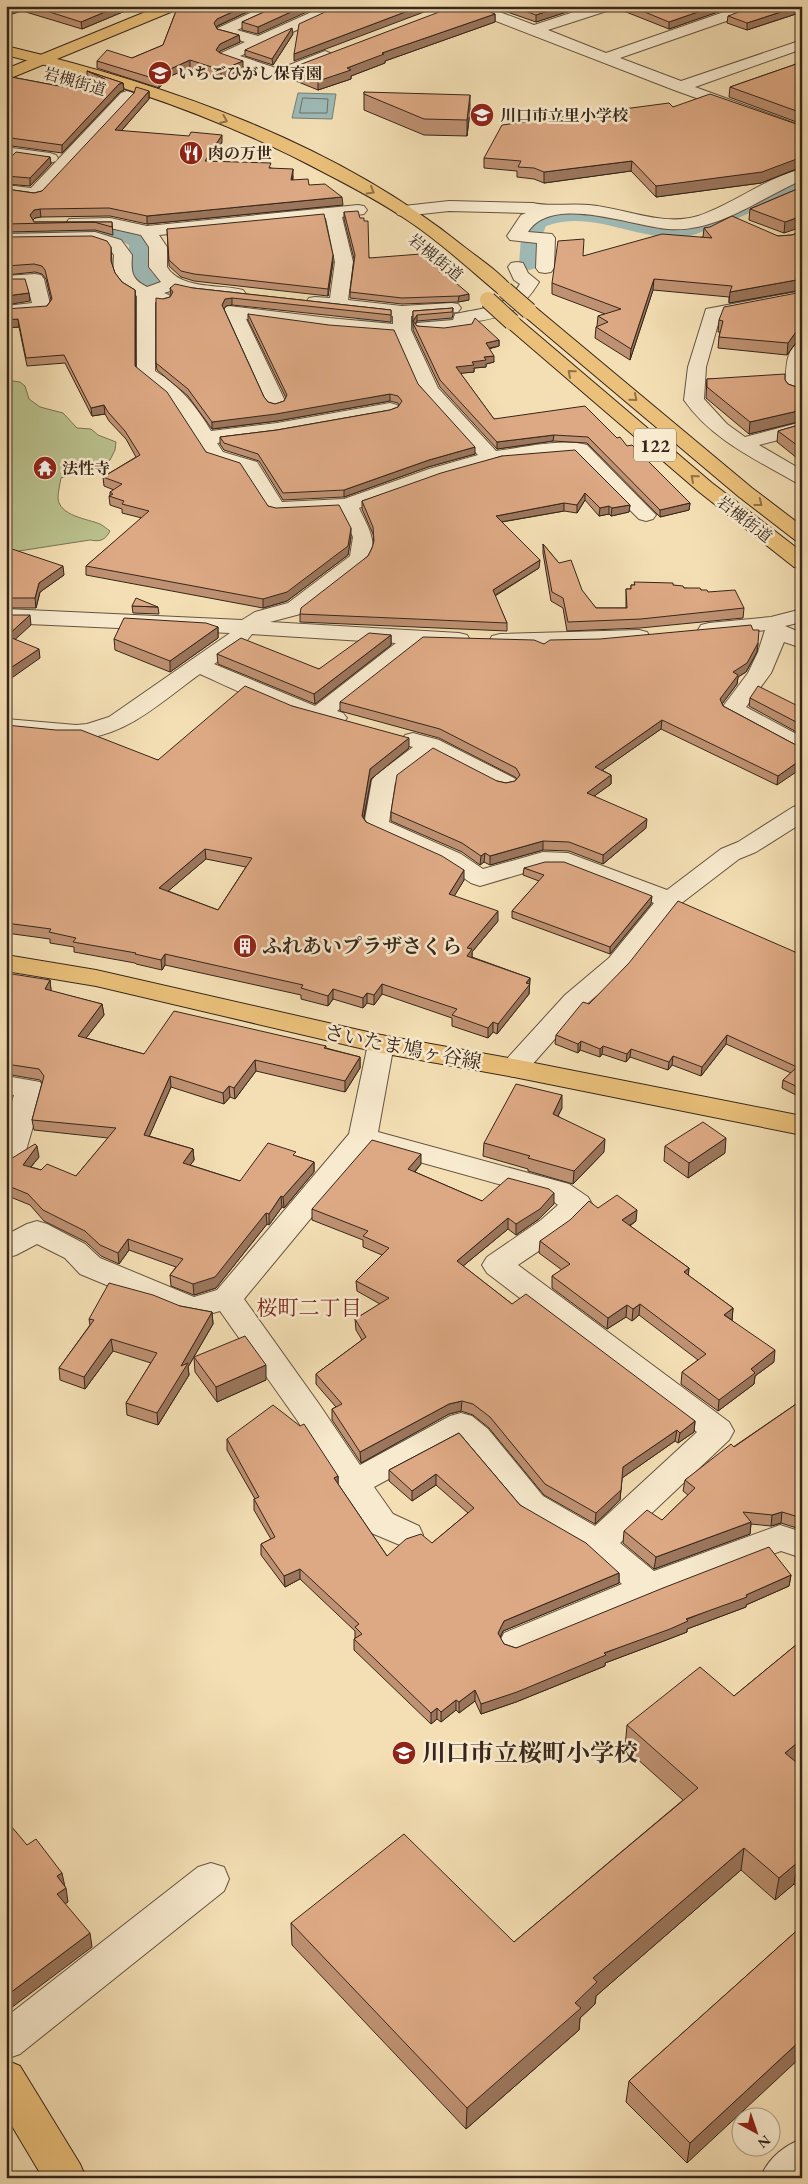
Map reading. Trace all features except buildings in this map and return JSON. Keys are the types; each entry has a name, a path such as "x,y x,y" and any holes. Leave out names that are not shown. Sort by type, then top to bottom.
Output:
{"main road":[{"path":"6,75 173,6"},
{"name":"岩槻街道","path":"6,50 46,60 168,98 273,140 322,164 394,219"},
{"name":"岩槻街道","path":"6,62 26,66 155,105 259,148 313,174 394,219 458,250 745,492 802,536"},
{"name":"岩槻街道","path":"481,294 704,487 802,562"},
{"name":"さいたま鳩ヶ谷線","path":"6,963 96,978 381,1044 514,1068 802,1126"},
{"path":"6,2079 66,2178"}],"street":[{"path":"258,42 223,31 277,6"},
{"path":"338,6 226,56 279,74 341,50"},
{"path":"470,6 680,87 802,131"},
{"path":"534,30 608,6"},
{"path":"605,58 756,6"},
{"path":"680,87 802,44"},
{"path":"778,52 802,61"},
{"path":"6,190 35,194 127,96"},
{"path":"6,159 12,153 67,160"},
{"path":"544,268 524,220 540,212 585,209 666,224 684,224 700,221 802,174"},
{"path":"6,240 95,237 114,244 123,255 122,273 130,284 146,294 185,304 329,324 402,323 464,325 461,318 503,310 514,304 523,295 530,282 520,276 519,267 532,237 554,224 564,221 584,222 648,234 673,236 704,233 739,223 802,191"},
{"path":"394,219 449,206 533,208 540,212"},
{"path":"41,224 110,223 147,231 358,210"},
{"path":"333,213 344,262 338,304"},
{"path":"715,214 739,223"},
{"path":"147,231 158,245 158,267 164,276 174,283 194,288 252,295"},
{"path":"6,281 35,279 42,308 6,311"},
{"path":"146,294 174,283"},
{"path":"146,294 146,373 167,386 191,414 215,456 250,466 276,509 347,505 436,473 491,458 542,451 580,450 646,514"},
{"path":"802,296 712,313 697,367 694,400 720,428 742,444 802,478"},
{"path":"300,300 338,304 402,323 452,308"},
{"path":"233,312 276,403"},
{"path":"402,323 429,390 491,458"},
{"path":"802,348 798,353 794,390 802,394"},
{"path":"206,438 278,429 390,409"},
{"path":"742,444 802,428"},
{"path":"6,726 76,732 89,731 117,722 199,666 237,638 246,627 263,617 296,608 360,558 363,537 347,505"},
{"path":"686,633 774,627 802,615"},
{"path":"6,616 246,627 416,638 526,641 659,635"},
{"path":"774,627 802,641"},
{"path":"774,627 772,649 748,694 732,709 802,746"},
{"path":"319,714 416,638"},
{"path":"199,666 301,709 356,724"},
{"path":"394,735 431,745 506,783"},
{"path":"431,745 384,780 376,825 452,859 480,878 543,859 568,860 670,900"},
{"path":"514,1068 574,1001 618,964 670,900 730,854 747,847 802,812"},
{"path":"6,1248 37,1231 75,1251 90,1266 192,1308 227,1298 363,1136 381,1044"},
{"path":"6,1085 30,1088 11,1154"},
{"path":"363,1136 559,1190 578,1204 551,1227 497,1265 718,1431 598,1543"},
{"path":"227,1298 308,1412 381,1523 407,1535"},
{"path":"355,1482 461,1425 477,1438 532,1505 598,1543 649,1587"},
{"path":"516,1642 649,1587 780,1538 802,1545"},
{"path":"6,2041 211,1878"},
{"path":"780,2178 802,2158"}],"green space":[{"name":"法性寺","path":"6,380 20,382 25,386 29,399 40,407 63,413 77,428 91,429 98,435 116,442 115,450 110,460 61,478 58,493 63,509 75,516 100,524 110,531 104,538 97,541 90,540 6,553"}],"water":[{"path":"298,93 336,94 332,119 292,118"}],"waterway":[{"path":"529,264 531,238 538,222 552,217 583,214 653,229 685,231 714,221 802,182"},
{"path":"6,232 76,228 113,232 128,236 139,243 139,264 144,277 165,288 196,296"},
{"path":"367,319 453,320"}],"place":[{"name":"いちごひがし保育園","path":"160,73"},
{"name":"川口市立里小学校","path":"482,115"},
{"name":"肉の万世","path":"191,153"},
{"name":"法性寺","path":"45,468"},
{"name":"ふれあいプラザさくら","path":"245,946"},
{"name":"川口市立桜町小学校","path":"404,1753"}],"district":[{"name":"桜町二丁目","path":"309,1308"}]}
